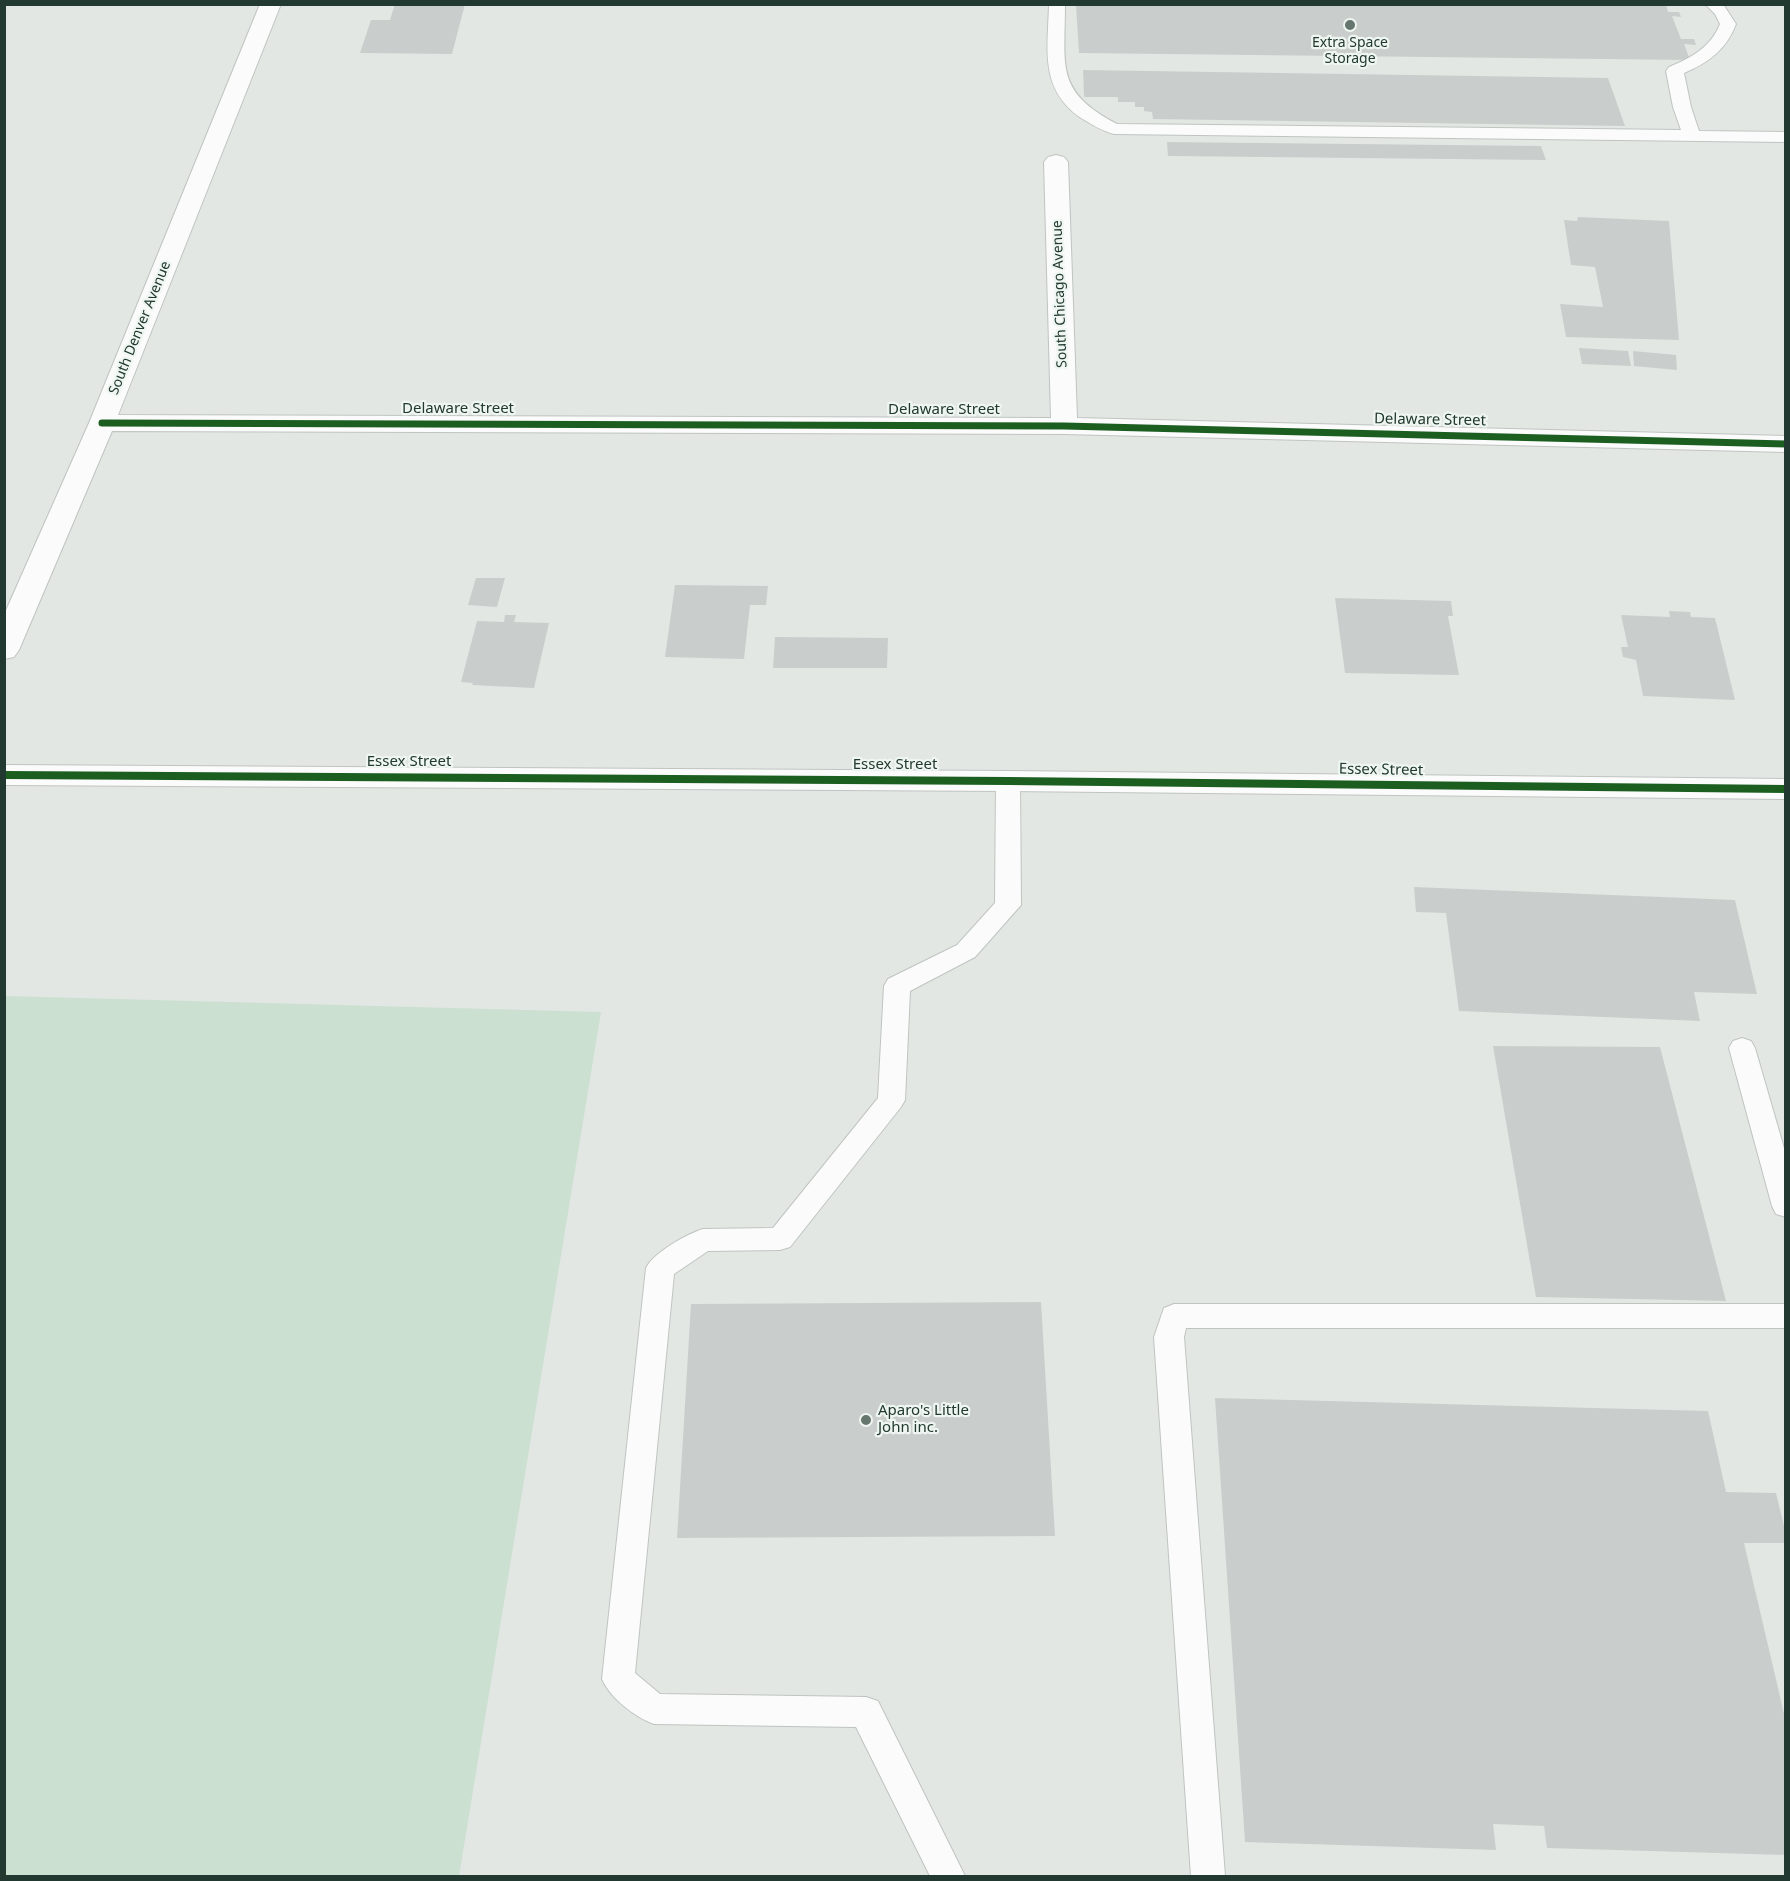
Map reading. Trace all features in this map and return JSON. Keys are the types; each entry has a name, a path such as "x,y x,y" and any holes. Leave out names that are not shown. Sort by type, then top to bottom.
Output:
{"street":[{"name":"South Denver Avenue","path":"4,650 102,423 271,4"},
{"name":"South Chicago Avenue","path":"1056,162 1064,426"},
{"name":"Delaware Street","path":"102,423 1064,426 1785,444"},
{"name":"Essex Street","path":"4,775 1008,780 1785,789"}],"lane":[{"path":"1057,4 1058,80 1072,103 1114,129 1785,137"},
{"path":"1692,136 1682,107 1675,71 1694,63 1725,37 1728,24 1722,12 1713,4"},
{"path":"948,1876 866,1712 654,1709 618,1679 660,1268 703,1240 780,1239 891,1100 897,986 966,951 1008,905 1008,780"},
{"path":"1742,1048 1785,1206"},
{"path":"1208,1876 1169,1337 1174,1316 1785,1316"}],"green space":[{"path":"5,996 601,1012 459,1876 5,1876"}],"building":[{"path":"395,4 465,4 452,54 360,53 371,20 390,20"},
{"path":"1076,5 1666,5 1668,12 1679,12 1681,17 1672,16 1681,39 1694,39 1696,45 1684,44 1690,60 1079,53"},
{"path":"1083,70 1608,78 1625,126 1153,119 1152,112 1144,111 1144,107 1135,107 1135,102 1118,102 1118,97 1084,97"},
{"path":"1167,142 1541,146 1546,160 1168,156"},
{"path":"1578,217 1669,221 1679,340 1566,337 1560,304 1603,307 1595,267 1571,265 1564,220 1577,221"},
{"path":"1579,348 1628,351 1631,366 1582,364"},
{"path":"1633,351 1676,355 1677,370 1634,366"},
{"path":"476,578 505,578 497,607 468,605"},
{"path":"675,585 768,586 766,605 750,605 744,659 665,657"},
{"path":"1335,598 1451,601 1453,616 1448,616 1459,675 1345,673"},
{"path":"1669,611 1690,612 1691,617 1715,618 1735,700 1643,696 1636,660 1623,657 1621,647 1628,647 1621,615 1670,617"},
{"path":"505,615 516,615 514,622 549,623 534,688 472,685 473,683 461,682 477,621 504,622"},
{"path":"775,637 888,638 887,668 773,668"},
{"path":"1414,887 1735,900 1757,994 1694,992 1700,1021 1459,1011 1446,913 1416,912"},
{"path":"1493,1046 1660,1047 1726,1301 1536,1297"},
{"name":"Aparo's Little John inc.","path":"1041,1302 1055,1536 677,1538 691,1304"},
{"path":"1215,1398 1708,1411 1726,1492 1776,1493 1786,1534 1786,1543 1744,1543 1786,1722 1786,1855 1547,1848 1544,1826 1493,1824 1496,1850 1245,1842"}],"cycle path":[{"path":"102,423 1064,426 1786,444"},
{"path":"4,775 1008,781 1786,789"}],"place":[{"name":"Extra Space Storage","path":"1350,25"},
{"name":"Aparo's Little John inc.","path":"866,1420"}]}
